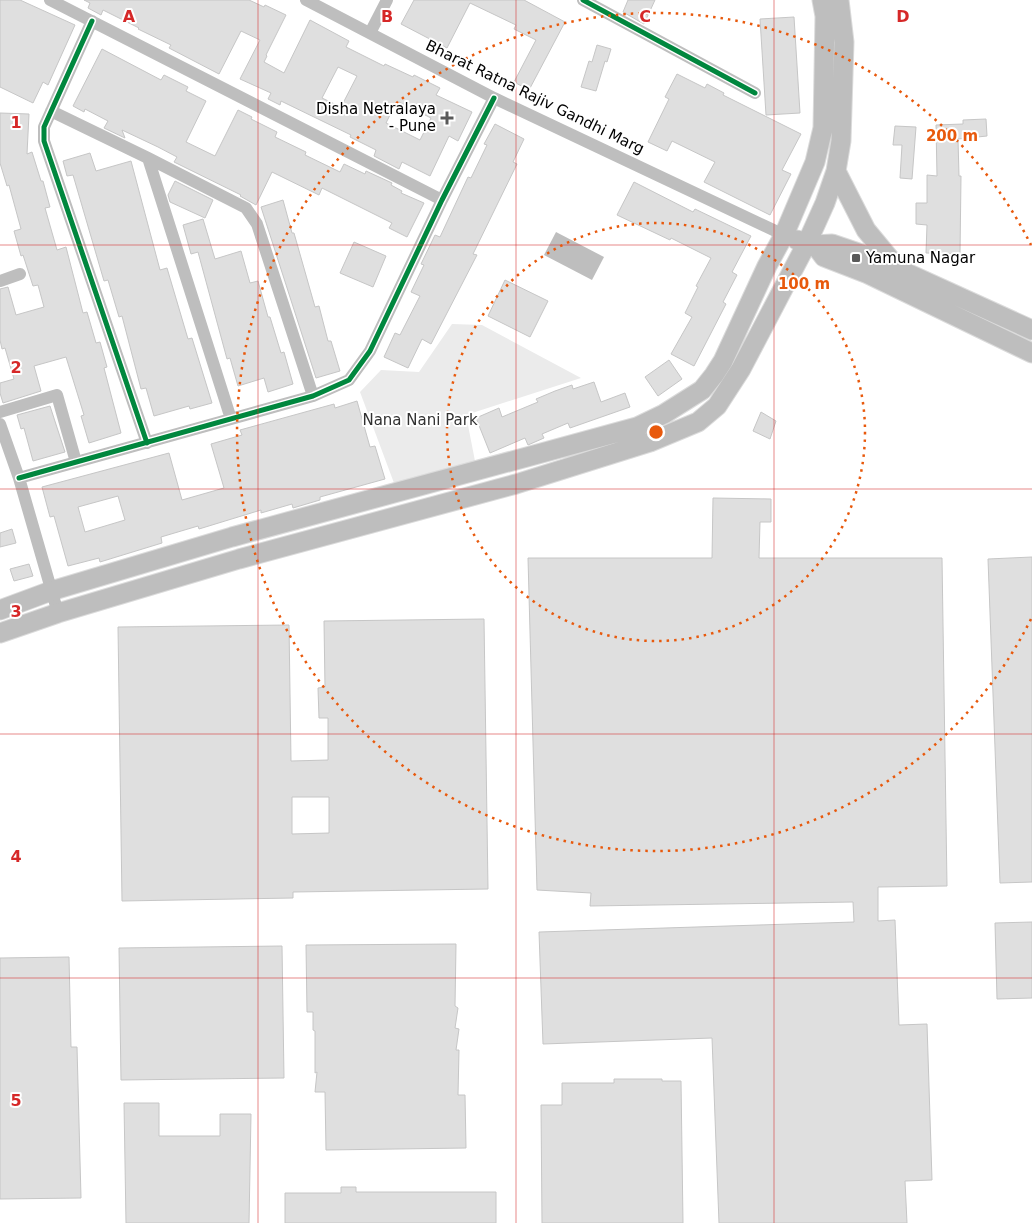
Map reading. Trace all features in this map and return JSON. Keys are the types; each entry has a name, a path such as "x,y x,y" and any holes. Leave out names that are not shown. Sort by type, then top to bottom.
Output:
{"main road":[{"path":"0,610 51,591 232,537 637,427 664,414 702,390 723,361 767,266 784,236 815,162 823,128 825,16 822,0"},
{"path":"0,633 58,613 238,559 516,484 650,442 698,422 716,406 741,369 811,244 836,172 841,141 844,42 840,0"},
{"path":"836,172 866,230 897,268"},
{"path":"784,236 811,244 832,244 897,268 1032,330"},
{"path":"811,244 824,257 868,274 1032,353"}],"street":[{"path":"50,0 442,200"},
{"name":"Bharat Ratna Rajiv Gandhi Marg","path":"306,0 494,98 784,236"},
{"path":"370,33 388,0"},
{"path":"583,0 602,4 755,93"},
{"path":"92,22 44,127 44,141 147,443"},
{"path":"19,478 313,396 349,380 361,366 370,351 442,200 494,98"},
{"path":"51,111 246,208 257,224 313,396"},
{"path":"148,158 231,419"},
{"path":"0,281 20,274"},
{"path":"0,412 57,394 76,462"},
{"path":"0,424 19,478 58,613"}],"green space":[{"name":"Nana Nani Park","path":"452,324 482,325 581,378 466,415 475,461 394,483 360,392 381,370 419,372"}],"shaded area":[{"path":"556,232 604,257 592,280 544,255"}],"building":[{"path":"0,0 20,0 75,25 48,85 43,82 33,103 0,87"},
{"path":"84,0 249,0 286,15 264,62 284,73 310,20 349,41 346,47 384,66 385,64 413,77 414,75 440,88 436,95 472,112 458,141 449,136 430,176 402,162 399,169 374,156 376,150 350,137 351,135 281,101 280,105 268,99 271,93 240,79 260,40 241,31 219,74 169,48 171,45 139,28 103,10 101,15 88,8 90,3","holes":["338,67 357,76 341,107 322,98","397,101 431,118 420,140 386,123"]},
{"path":"414,0 524,0 565,22 529,90 514,82 536,40 514,29 516,25 470,3 447,48 401,24"},
{"path":"628,0 655,0 644,24 623,12"},
{"path":"794,17 800,113 766,115 760,19"},
{"path":"597,45 611,49 607,62 605,61 596,91 581,87 589,61 592,62"},
{"path":"102,49 161,80 164,75 188,87 186,91 206,101 186,142 215,156 238,110 277,132 275,137 306,152 305,155 340,172 344,164 365,174 366,171 392,183 391,185 402,191 401,193 424,203 407,237 389,228 392,223 322,188 319,195 272,172 256,205 241,195 174,162 177,157 158,147 122,130 125,138 104,128 108,121 85,109 84,112 73,106"},
{"path":"677,74 705,88 707,84 724,93 723,95 801,134 782,170 791,174 770,215 704,182 715,162 672,141 667,151 648,142 669,99 665,97"},
{"path":"0,113 29,114 27,154 32,152 41,181 43,181 50,207 45,208 57,250 66,247 83,313 87,312 96,343 100,342 107,367 104,368 121,433 89,443 81,416 84,415 66,357 34,366 41,391 3,403 0,383 14,379 5,348 2,349 0,340 0,289 8,287 16,315 44,307 38,285 33,286 23,255 21,256 14,231 21,229 9,185 7,186 0,163"},
{"path":"986,119 987,136 958,139 959,176 961,176 960,254 926,253 927,225 916,224 916,203 927,203 927,175 937,176 936,125 963,124 963,120"},
{"path":"495,124 524,139 513,162 517,164 473,254 477,255 431,344 422,339 408,368 384,357 395,333 400,335 420,296 411,292 424,265 421,264 435,235 440,237 468,177 471,178 487,145 484,144"},
{"path":"895,126 916,127 912,179 900,178 902,145 893,145"},
{"path":"90,153 96,171 131,161 160,270 167,268 188,339 192,338 212,403 190,409 189,406 154,416 146,388 141,389 122,316 119,317 108,280 104,281 73,175 67,176 63,161"},
{"path":"175,181 213,200 205,218 170,202 168,195"},
{"path":"634,182 693,212 695,209 751,236 732,272 737,275 723,302 726,304 694,366 671,354 692,317 685,313 698,287 696,286 711,258 671,238 670,240 617,215"},
{"path":"283,200 315,307 319,306 328,341 331,341 340,371 316,378 261,207"},
{"path":"203,219 215,259 241,251 250,283 258,281 268,317 270,317 281,353 284,352 293,384 268,392 264,378 238,386 230,358 227,359 198,252 191,254 183,225"},
{"path":"354,242 386,256 373,287 340,273"},
{"path":"505,280 548,301 530,337 488,316"},
{"path":"669,360 682,379 658,396 645,377"},
{"path":"594,382 601,402 625,393 630,407 570,428 568,423 542,434 544,438 528,445 525,438 490,453 476,418 499,408 502,417 538,402 536,399 555,391 572,385 573,389"},
{"path":"357,401 370,447 375,446 385,479 320,497 320,500 293,508 292,504 261,513 261,510 199,529 198,526 161,537 162,543 100,562 99,558 68,566 54,516 50,517 42,487 169,453 182,500 224,488 211,444 242,435 240,430 334,404 335,408","holes":["118,496 125,520 85,532 78,507"]},
{"path":"50,406 65,452 33,461 24,428 21,429 17,415"},
{"path":"761,412 776,421 770,439 753,431"},
{"path":"713,498 771,499 771,522 760,522 759,558 942,558 947,886 878,887 878,921 895,920 899,1025 927,1024 932,1180 905,1181 907,1223 719,1223 712,1038 543,1044 539,932 854,922 853,902 590,906 591,893 537,890 528,558 712,558"},
{"path":"12,529 16,543 0,547 0,533"},
{"path":"1032,557 1032,882 1000,883 988,559"},
{"path":"29,564 33,576 14,581 10,569"},
{"path":"484,619 488,889 293,892 293,898 122,901 118,627 289,625 291,761 328,760 328,718 319,718 318,688 325,687 324,621","holes":["292,797 329,797 329,833 292,834"]},
{"path":"1032,922 1032,998 997,999 995,923"},
{"path":"456,944 455,1006 458,1008 455,1028 459,1029 456,1050 459,1050 458,1095 465,1095 466,1148 326,1150 325,1092 315,1092 317,1072 315,1073 315,1031 313,1030 313,1012 307,1012 306,945"},
{"path":"282,946 284,1078 121,1080 119,948"},
{"path":"69,957 71,1047 77,1047 81,1198 0,1199 0,958"},
{"path":"614,1079 681,1081 683,1223 542,1223 541,1105 562,1105 562,1083 614,1083"},
{"path":"124,1103 159,1103 159,1136 220,1136 220,1114 251,1114 249,1223 126,1223"},
{"path":"341,1187 356,1187 356,1192 496,1192 496,1223 285,1223 285,1193 341,1193"}],"cycle path":[{"path":"583,0 755,93"},
{"path":"92,21 44,127 44,141 147,443"},
{"path":"19,478 313,396 349,380 370,351 442,200 494,98"}],"place":[{"name":"Disha Netralaya - Pune","path":"447,118"},
{"name":"Yamuna Nagar","path":"856,258"}]}
